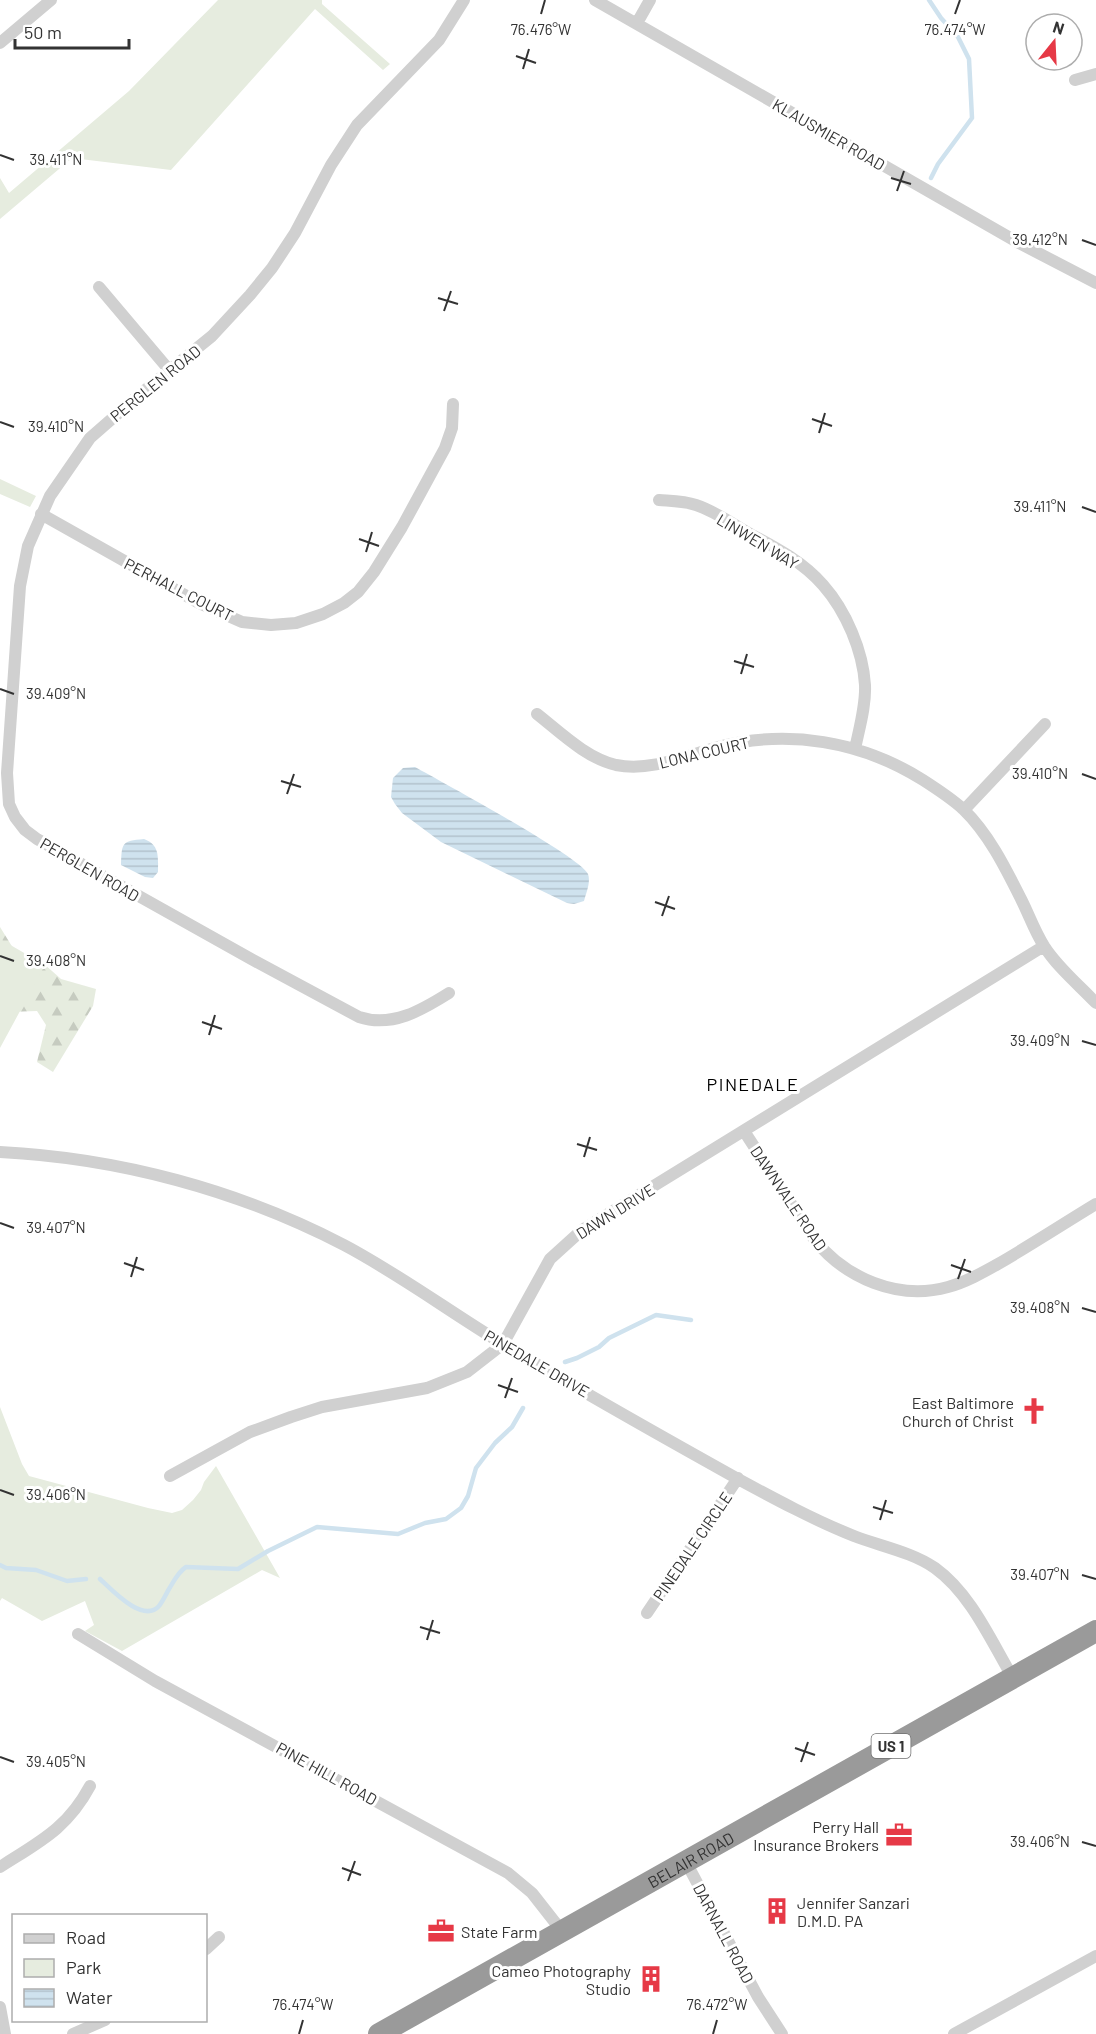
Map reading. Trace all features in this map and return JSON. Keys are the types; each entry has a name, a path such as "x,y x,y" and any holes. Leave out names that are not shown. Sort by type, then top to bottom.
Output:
{"highway":[{"name":"BELAIR ROAD","path":"379,2034 1096,1631"}],"street":[{"path":"0,43 51,0"},
{"name":"PERGLEN ROAD","path":"449,993 411,1014 386,1020 368,1020 263,965 37,839 15,817 9,804 7,780 18,603 28,546 41,514 59,482 90,438 212,336 257,286 295,233 331,165 357,125 439,40 464,0"},
{"name":"KLAUSMIER ROAD","path":"595,0 1019,243 1096,283"},
{"path":"637,23 650,0"},
{"path":"1075,80 1096,74"},
{"path":"99,287 170,370"},
{"name":"PERHALL COURT","path":"41,514 200,603 242,622 271,625 296,623 323,614 344,603 358,592 374,572 402,527 445,448 453,428 453,404"},
{"name":"LINWEN WAY","path":"659,500 697,505 722,518 785,554 810,572 824,586 846,621 861,663 865,685 855,749"},
{"name":"LONA COURT","path":"537,714 577,746 600,760 633,768 741,742 787,738 813,740 855,749 920,778 964,810 999,857 1044,946 1096,1003"},
{"path":"964,810 1045,724"},
{"name":"DAWN DRIVE","path":"170,1476 250,1432 291,1417 322,1407 427,1388 467,1372 503,1344 550,1259 582,1230 1044,946"},
{"name":"DAWNVALE ROAD","path":"744,1131 814,1239 827,1255 845,1269 862,1278 899,1290 928,1291 949,1287 973,1278 1096,1204"},
{"name":"PINEDALE DRIVE","path":"0,1152 87,1160 190,1185 258,1206 345,1245 503,1344 738,1478 816,1519 934,1567 960,1590 1013,1678"},
{"name":"PINEDALE CIRCLE","path":"647,1613 738,1478"},
{"name":"PINE HILL ROAD","path":"78,1634 155,1681 508,1873 532,1893 561,1930"},
{"path":"0,1867 51,1835 66,1822 80,1806 90,1786"},
{"name":"DARNALL ROAD","path":"686,1862 758,1997 782,2034"},
{"path":"207,1948 219,1937"},
{"path":"954,2034 1096,1956"},
{"path":"0,2007 4,2034"},
{"path":"73,2034 100,2022"}],"green space":[{"path":"218,0 322,0 322,4 390,64 383,70 315,9 171,170 72,158 0,219 0,178 9,193 129,91"},
{"path":"0,479 36,496 30,507 0,494"},
{"path":"0,927 13,948 43,963 61,979 96,989 93,1006 53,1072 37,1062 46,1025 37,1011 8,1012 0,1043"},
{"path":"0,939 45,965 0,1048"},
{"path":"0,1407 22,1464 29,1476 172,1513 182,1510 193,1500 216,1466 280,1578 262,1570 122,1651 85,1631 94,1625 85,1601 42,1621 2,1598 0,1601"}],"water":[{"path":"415,767 537,836 580,865 589,877 584,901 574,904 567,903 441,842 402,813 391,797 393,778 403,768"},
{"path":"144,839 153,845 157,852 158,872 153,878 145,877 121,865 124,844"}],"waterway":[{"path":"929,0 958,37 969,59 972,118 938,164 931,178"},
{"path":"565,1362 599,1347 609,1338 656,1315 691,1320"},
{"path":"100,1579 136,1608 145,1611 152,1610 159,1606 176,1577 186,1567 238,1569 268,1551 317,1527 398,1534 425,1523 446,1519 461,1508 468,1496 476,1468 495,1443 512,1427 523,1408"},
{"path":"0,1565 6,1568 36,1570 67,1581 86,1579"}],"place":[{"name":"East Baltimore Church of Christ","path":"1034,1411"},
{"name":"Perry Hall Insurance Brokers","path":"899,1835"},
{"name":"Jennifer Sanzari D.M.D. PA","path":"777,1911"},
{"name":"State Farm","path":"441,1931"},
{"name":"Cameo Photography Studio","path":"651,1979"}],"district":[{"name":"PINEDALE","path":"753,1084"}]}
